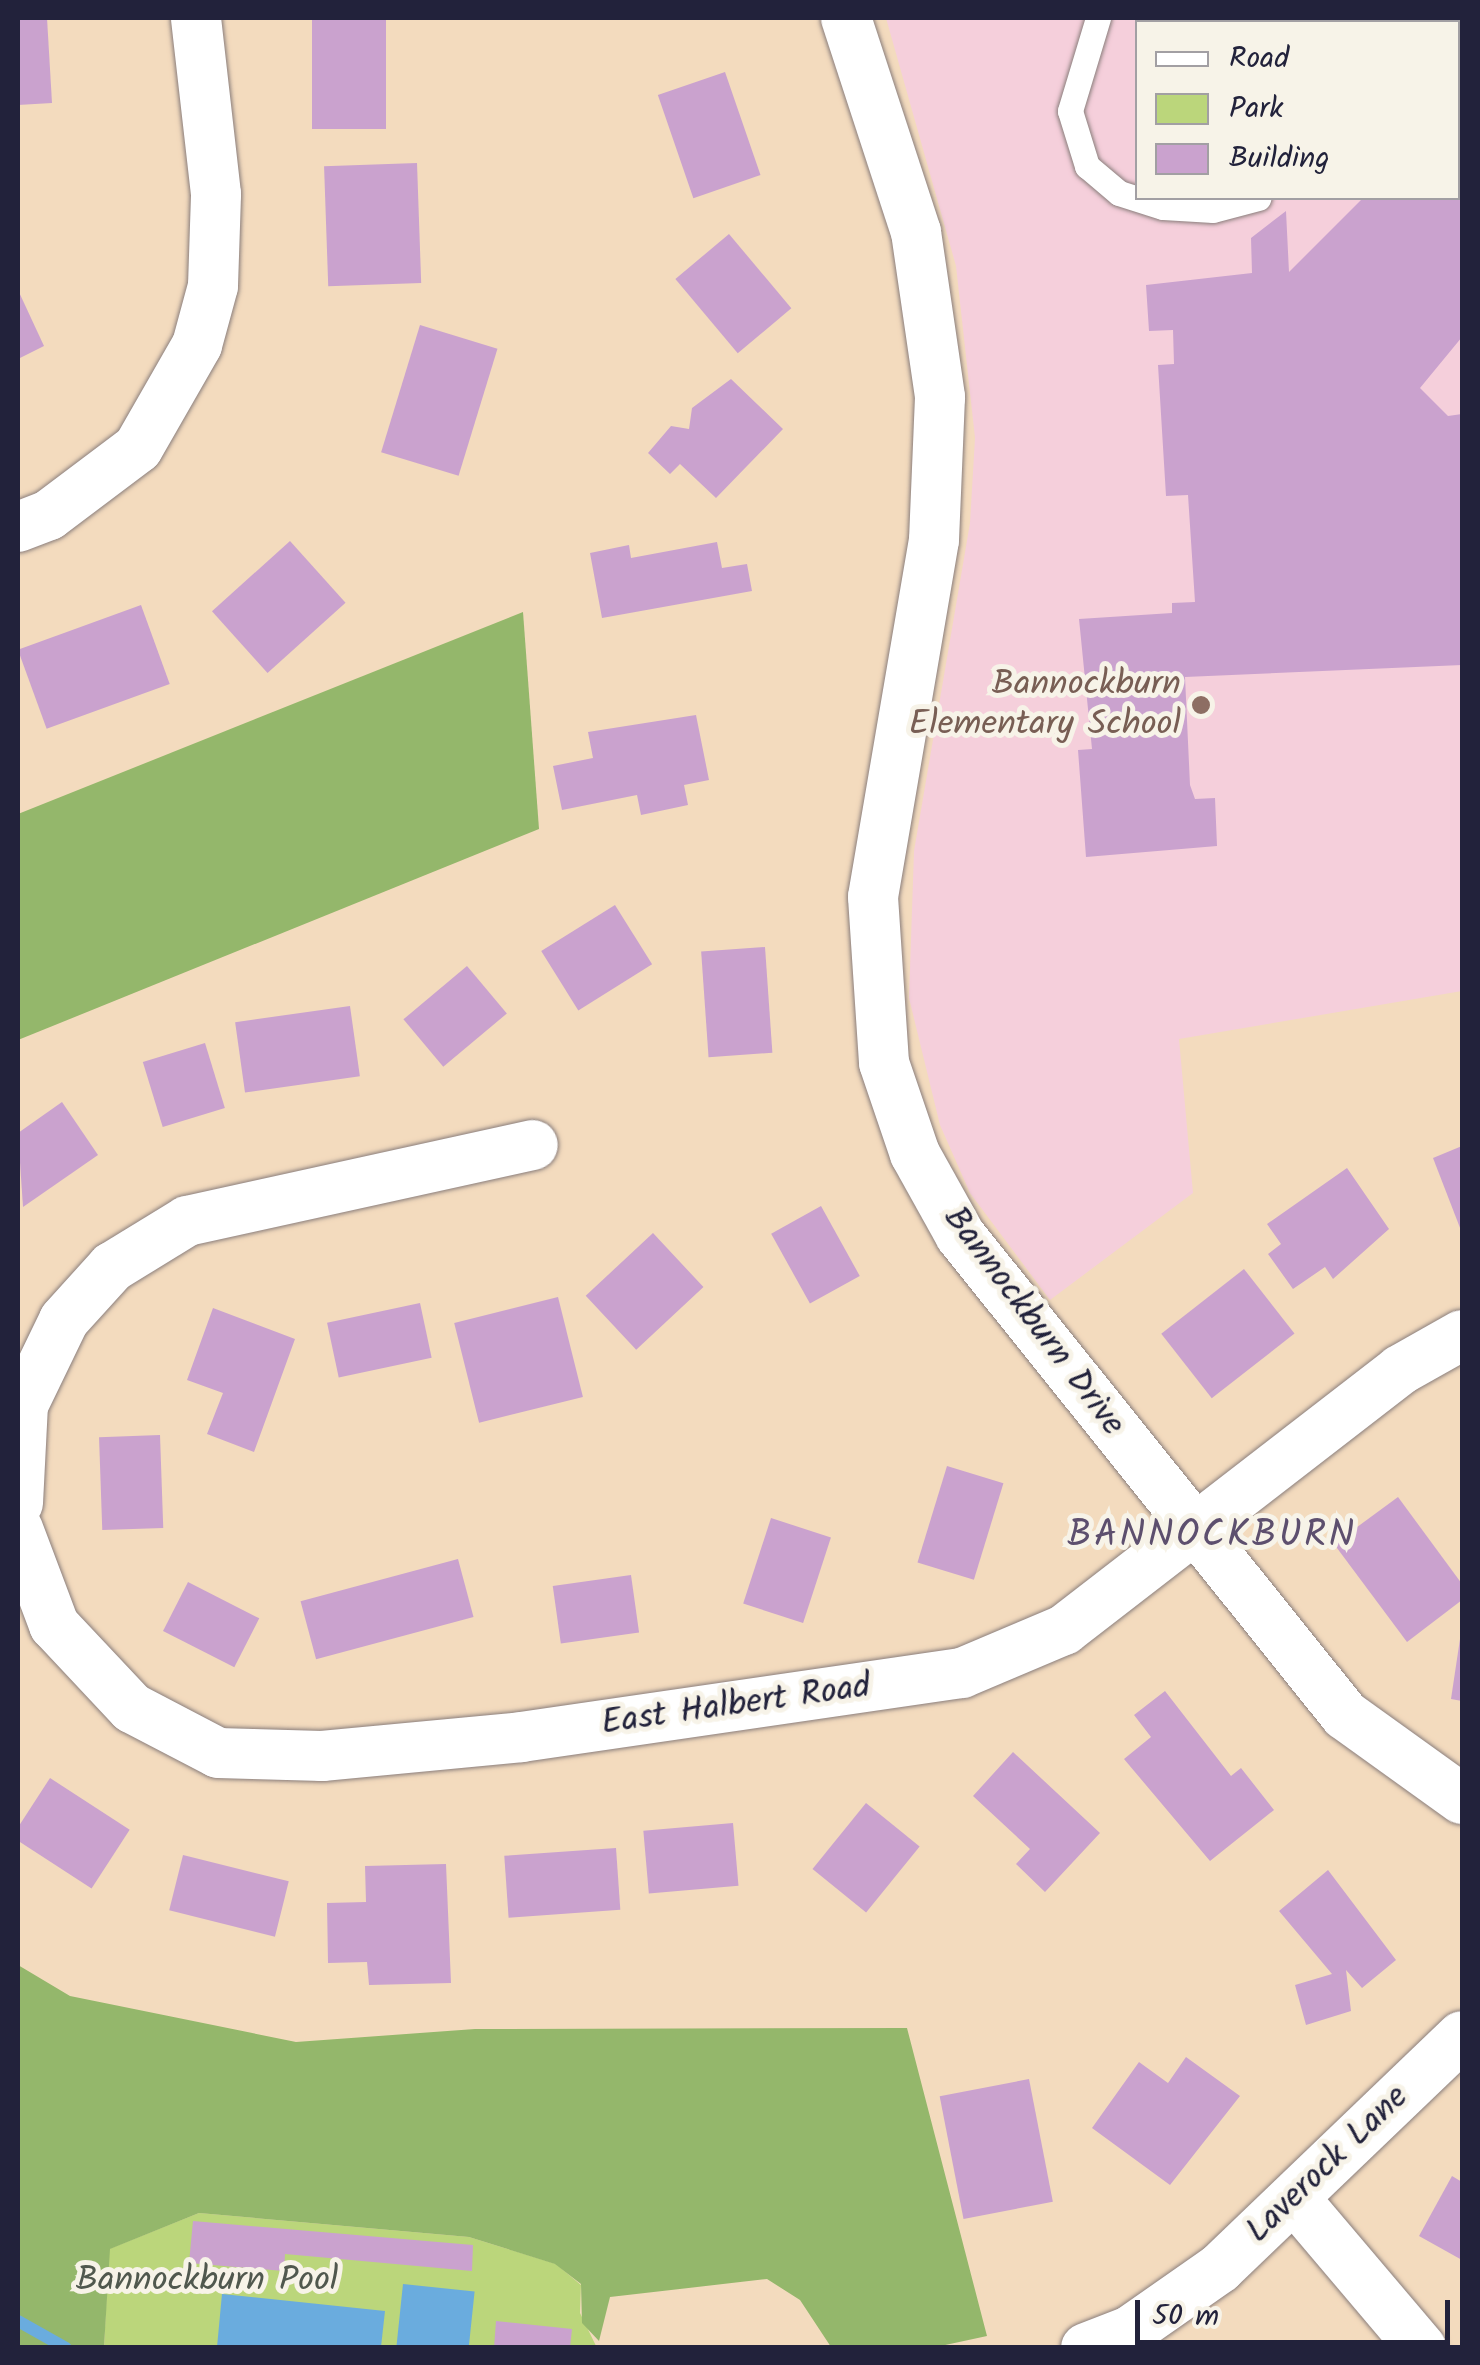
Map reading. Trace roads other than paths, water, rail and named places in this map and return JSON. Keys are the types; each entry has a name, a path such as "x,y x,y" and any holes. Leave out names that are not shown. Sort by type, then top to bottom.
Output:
{"street":[{"path":"18,527 49,515 138,448 197,345 213,286 216,194 196,18"},
{"name":"Bannockburn Drive","path":"846,18 916,232 940,397 934,540 873,897 884,1063 916,1154 960,1235 1194,1531 1346,1715 1462,1799"},
{"path":"18,1503 23,1405 64,1320 112,1267 187,1221 533,1144"},
{"name":"East Halbert Road","path":"18,1530 54,1624 132,1708 218,1753 322,1756 962,1673 1064,1630 1400,1370 1462,1335"},
{"name":"Laverock Lane","path":"1086,2348 1130,2331 1220,2268 1462,2036"},
{"path":"1294,2198 1421,2348"}],"lane":[{"path":"1098,18 1070,111 1087,166 1120,193 1135,198"},
{"path":"1140,200 1163,208 1214,210 1251,200"}],"water":[{"path":"403,2284 475,2292 469,2348 396,2347"},
{"path":"222,2294 385,2311 381,2347 217,2347"}],"waterway":[{"path":"18,2321 66,2348"}],"place":[{"name":"Bannockburn Elementary School","path":"1201,705"}],"district":[{"name":"BANNOCKBURN","path":"1212,1537"}],"park label":[{"name":"Bannockburn Pool","path":"207,2281"}]}
